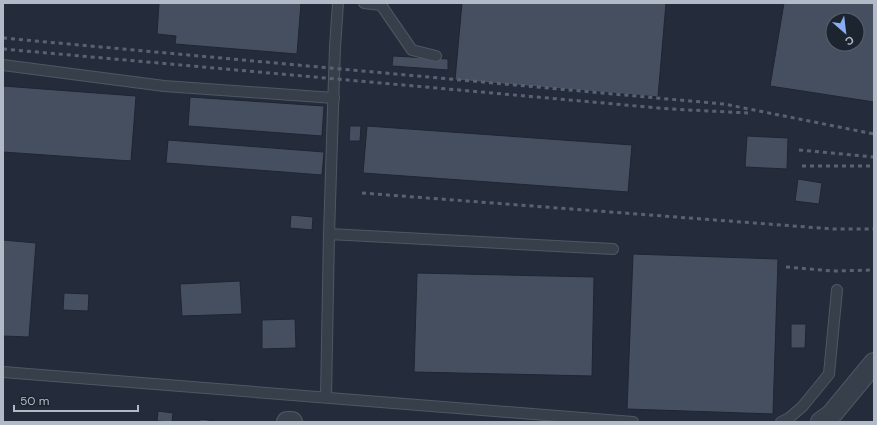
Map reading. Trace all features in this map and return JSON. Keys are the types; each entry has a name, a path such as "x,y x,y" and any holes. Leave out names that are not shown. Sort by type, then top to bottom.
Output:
{"street":[{"path":"821,422 831,415 874,363"},
{"path":"287,422 292,422"}],"lane":[{"path":"326,398 329,234 338,3"},
{"path":"364,3 380,5 412,50 436,56"},
{"path":"3,65 164,86 334,98"},
{"path":"329,234 613,249"},
{"path":"781,422 789,418 802,407 829,374 837,290"},
{"path":"3,372 633,422"}],"building":[{"path":"159,3 301,3 297,54 175,44 176,36 157,34"},
{"path":"462,3 666,3 658,97 455,80"},
{"path":"784,3 874,3 874,102 770,86"},
{"path":"393,56 448,59 448,70 392,66"},
{"path":"3,86 136,96 131,161 3,152"},
{"path":"190,97 324,106 322,136 188,126"},
{"path":"350,126 361,126 360,141 349,141"},
{"path":"367,126 632,145 628,192 363,173"},
{"path":"747,136 788,138 787,169 745,167"},
{"path":"168,140 324,152 322,175 166,163"},
{"path":"798,179 822,183 819,204 795,201"},
{"path":"291,215 313,217 312,230 290,228"},
{"path":"3,240 36,243 29,337 3,336"},
{"path":"633,254 778,259 773,414 627,409"},
{"path":"417,273 594,277 592,376 414,372"},
{"path":"240,281 242,314 182,316 180,284"},
{"path":"64,293 89,294 88,311 63,310"},
{"path":"295,319 296,348 262,349 262,320"},
{"path":"791,324 806,324 805,348 791,348"},
{"path":"158,411 173,413 172,422 157,421"},
{"path":"200,419 215,421 215,422 200,422"}],"railway":[{"path":"3,38 724,104 874,134"},
{"path":"3,49 670,109 748,113"},
{"path":"799,150 874,157"},
{"path":"802,166 874,166"},
{"path":"362,193 833,229 874,229"},
{"path":"786,267 833,271 874,270"}]}
